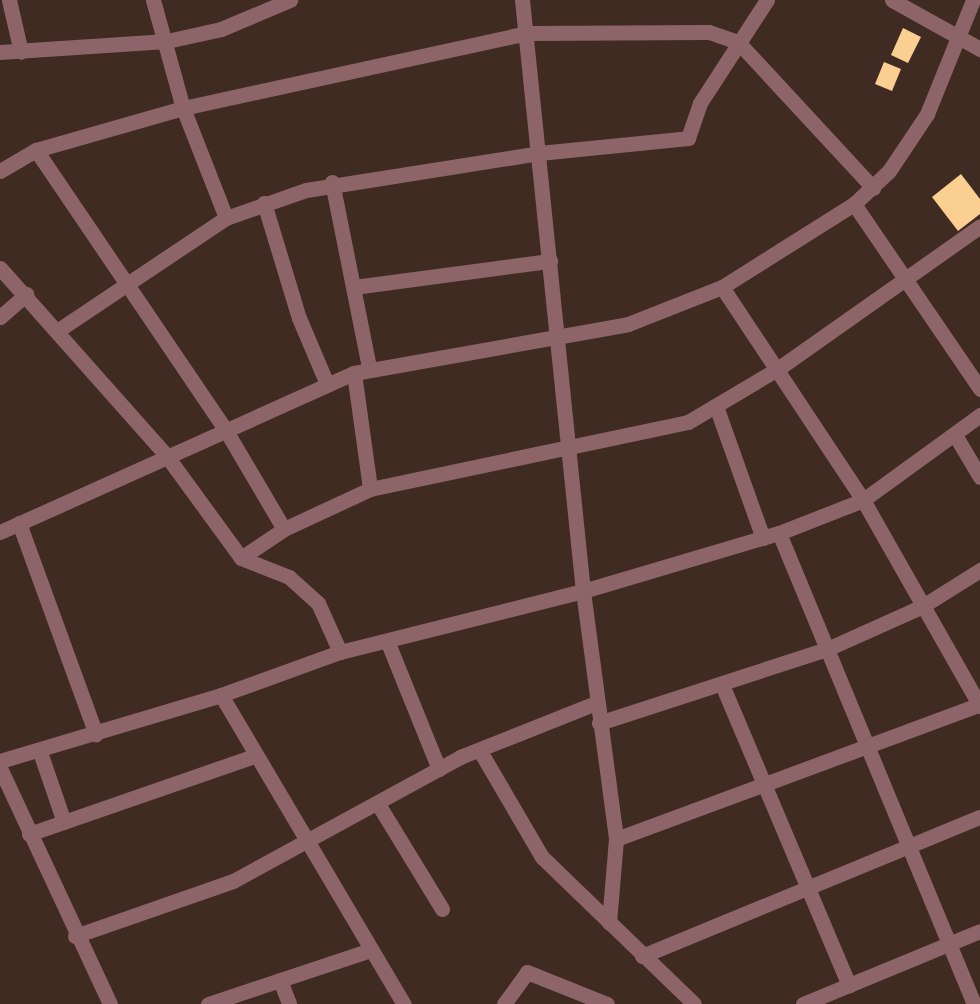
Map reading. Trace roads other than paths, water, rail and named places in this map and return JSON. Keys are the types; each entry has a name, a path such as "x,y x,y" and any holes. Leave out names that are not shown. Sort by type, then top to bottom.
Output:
{"street":[{"path":"9,0 21,52"},
{"path":"153,0 168,41 183,108 226,218"},
{"path":"0,52 168,41 221,29 290,0"},
{"path":"522,0 528,33 550,261 573,448 583,591 596,703 616,838 609,923"},
{"path":"60,329 226,218 332,182 539,153 688,138 700,103 767,0"},
{"path":"892,0 980,49"},
{"path":"0,532 166,455 354,373 369,368 636,322 722,287 854,204 873,188 921,125 962,38 973,0"},
{"path":"0,171 36,150 183,108 528,33 709,32 738,42 873,188"},
{"path":"36,150 225,429 284,529"},
{"path":"332,182 369,368"},
{"path":"264,204 299,318 327,384"},
{"path":"854,204 980,389"},
{"path":"241,558 284,529 370,489 675,427 717,409 779,368 903,276 980,226"},
{"path":"354,286 550,261"},
{"path":"0,268 60,329 166,455 241,558 305,590 326,615 340,652"},
{"path":"616,838 765,787 980,705 921,607 863,500 779,368 722,287"},
{"path":"0,317 26,294"},
{"path":"354,373 370,489"},
{"path":"717,409 763,538"},
{"path":"0,761 40,752 221,695 340,652 388,644 583,591 779,533 863,500 980,415"},
{"path":"955,435 980,477"},
{"path":"20,523 96,734"},
{"path":"779,533 974,1004"},
{"path":"599,723 723,687 827,649 921,607 980,570"},
{"path":"388,644 440,769"},
{"path":"723,687 849,985"},
{"path":"221,695 254,756 309,843 369,950 404,1004"},
{"path":"75,936 225,884 309,843 440,769 596,703"},
{"path":"480,751 542,857 694,1004"},
{"path":"40,752 64,822"},
{"path":"29,834 254,756"},
{"path":"0,768 5,796 29,834 75,936 110,1004"},
{"path":"378,804 442,909"},
{"path":"642,956 807,886 980,817"},
{"path":"803,1004 980,931"},
{"path":"208,1004 369,950"},
{"path":"504,1004 526,972 607,1004"},
{"path":"280,980 289,1004"}]}
